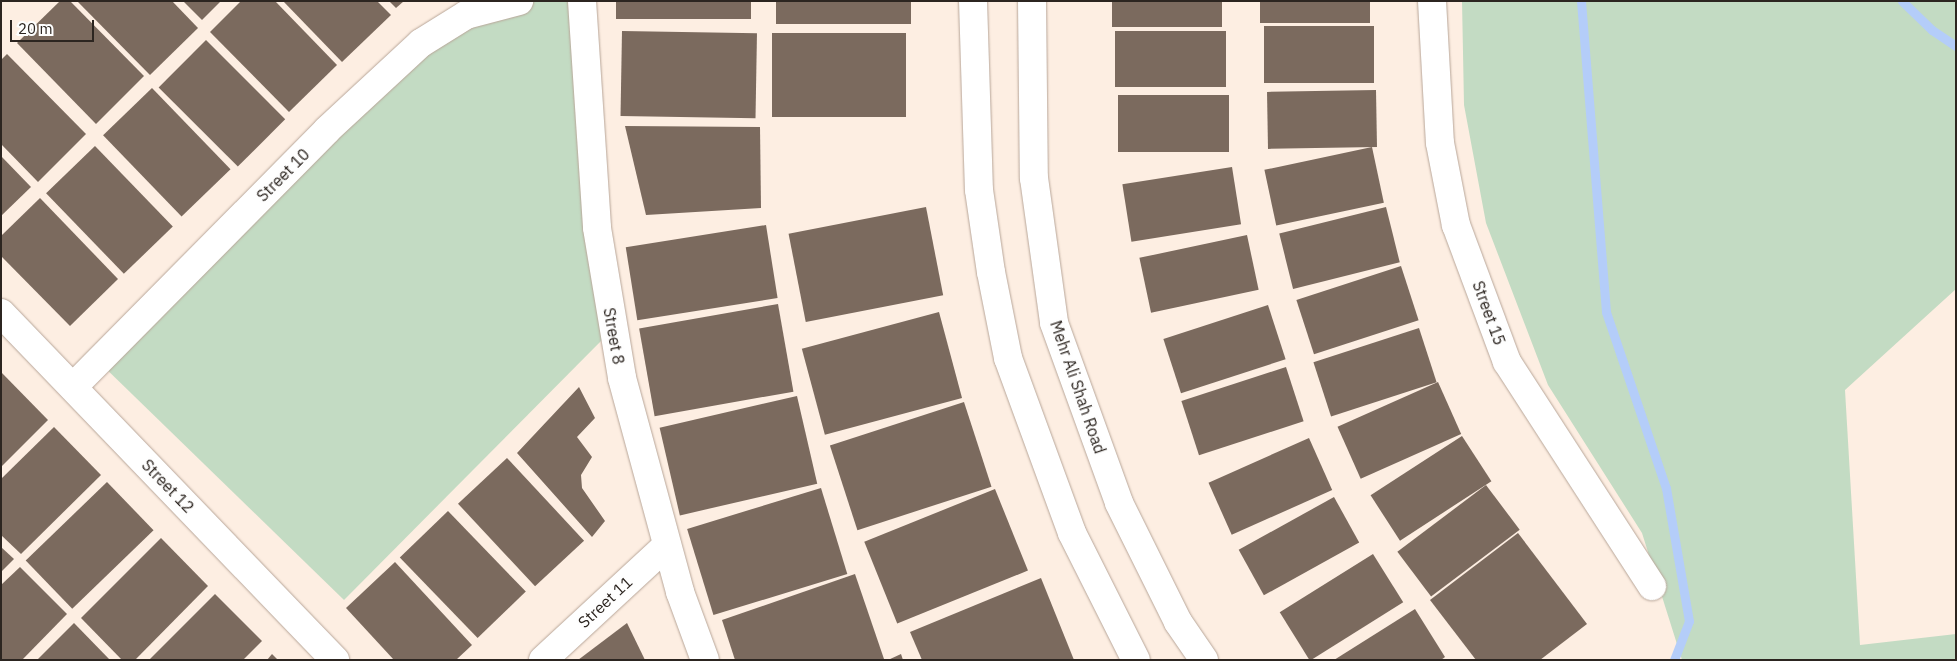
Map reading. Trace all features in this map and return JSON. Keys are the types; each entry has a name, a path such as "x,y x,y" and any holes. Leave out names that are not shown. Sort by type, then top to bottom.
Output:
{"street":[{"name":"Street 10","path":"73,387 328,130 421,43 466,15 519,1"},
{"name":"Street 8","path":"582,1 597,228 622,378 667,545 705,660"},
{"path":"974,1 980,190 991,272 1008,358 1072,533 1136,660"},
{"name":"Mehr Ali Shah Road","path":"1032,1 1034,178 1054,323 1119,503 1178,622 1204,660"},
{"name":"Street 15","path":"1432,1 1440,144 1456,224 1507,362 1652,586"},
{"name":"Street 12","path":"1,313 334,660"},
{"name":"Street 11","path":"543,660 667,545"}],"green space":[{"path":"519,1 581,1 604,338 344,600 98,361 421,43"},
{"path":"1462,1 1956,1 1956,289 1845,390 1860,645 1956,634 1956,660 1682,660 1642,533 1548,385 1486,223 1464,105"}],"building":[{"path":"60,1 70,1 144,76 96,124 17,43"},
{"path":"77,1 172,1 198,28 150,75"},
{"path":"183,1 221,1 202,20"},
{"path":"241,1 275,1 337,65 289,112 210,32"},
{"path":"283,1 377,1 391,15 342,62"},
{"path":"389,1 404,1 396,8"},
{"path":"616,1 751,1 751,19 616,19"},
{"path":"776,1 911,1 911,24 776,24"},
{"path":"1112,1 1222,1 1222,27 1112,27"},
{"path":"1260,1 1370,1 1370,23 1260,23"},
{"path":"1264,26 1374,26 1374,83 1264,83"},
{"path":"622,31 757,33 755,118 621,116"},
{"path":"1115,31 1226,31 1226,87 1115,87"},
{"path":"772,33 906,33 906,117 772,117"},
{"path":"206,40 285,119 238,167 159,87"},
{"path":"7,54 86,134 38,182 1,144 1,60"},
{"path":"152,88 230,169 182,217 103,135"},
{"path":"1376,90 1377,147 1268,149 1267,92"},
{"path":"1118,95 1229,95 1229,152 1118,152"},
{"path":"625,126 760,127 761,208 646,215"},
{"path":"95,146 173,227 124,274 46,193"},
{"path":"1372,147 1384,203 1276,226 1264,170"},
{"path":"1,156 31,187 1,216"},
{"path":"1232,167 1241,224 1131,242 1122,184"},
{"path":"40,198 118,279 70,326 1,256 1,236"},
{"path":"926,207 943,295 806,322 789,234"},
{"path":"1386,207 1400,262 1293,289 1279,234"},
{"path":"766,225 778,298 637,320 626,247"},
{"path":"1247,235 1259,290 1151,313 1139,258"},
{"path":"1401,266 1419,320 1314,354 1296,300"},
{"path":"778,304 793,392 655,416 639,328"},
{"path":"1268,305 1286,359 1181,393 1163,339"},
{"path":"939,312 962,398 825,435 802,349"},
{"path":"1419,328 1437,382 1331,417 1313,362"},
{"path":"1286,367 1304,421 1199,455 1181,401"},
{"path":"1,372 48,420 1,467"},
{"path":"1438,382 1461,434 1361,479 1338,427"},
{"path":"579,387 595,418 577,437 592,457 581,475 582,488 605,521 592,537 517,453"},
{"path":"797,396 817,484 680,515 660,428"},
{"path":"964,402 992,487 857,530 830,446"},
{"path":"54,427 101,475 21,554 1,535 1,479"},
{"path":"1462,436 1491,481 1400,541 1371,495"},
{"path":"1309,438 1332,490 1232,535 1209,483"},
{"path":"507,458 584,541 535,586 458,504"},
{"path":"107,482 154,530 72,609 26,560"},
{"path":"1486,485 1520,530 1431,597 1397,552"},
{"path":"821,488 847,574 713,615 687,529"},
{"path":"995,489 1028,571 897,623 864,542"},
{"path":"1334,497 1359,542 1264,595 1239,550"},
{"path":"448,511 526,592 478,638 400,558"},
{"path":"1518,533 1587,624 1540,660 1476,660 1430,600"},
{"path":"161,538 208,586 135,660 122,660 81,618"},
{"path":"1,547 14,559 1,572"},
{"path":"1373,554 1403,602 1311,660 1280,612"},
{"path":"395,562 472,645 456,660 394,660 346,608"},
{"path":"20,567 67,614 22,660 1,660 1,585"},
{"path":"855,574 884,659 735,660 722,620"},
{"path":"1041,578 1074,660 922,660 910,632"},
{"path":"215,594 262,641 243,660 149,660"},
{"path":"1415,609 1445,657 1441,660 1334,660"},
{"path":"74,623 110,660 37,660"},
{"path":"627,623 645,660 578,660"},
{"path":"272,654 278,660 267,660"},
{"path":"901,654 903,660 888,660"}],"waterway":[{"path":"1581,1 1606,312 1666,488 1689,621 1674,660"},
{"path":"1902,1 1932,30 1956,46"}]}
